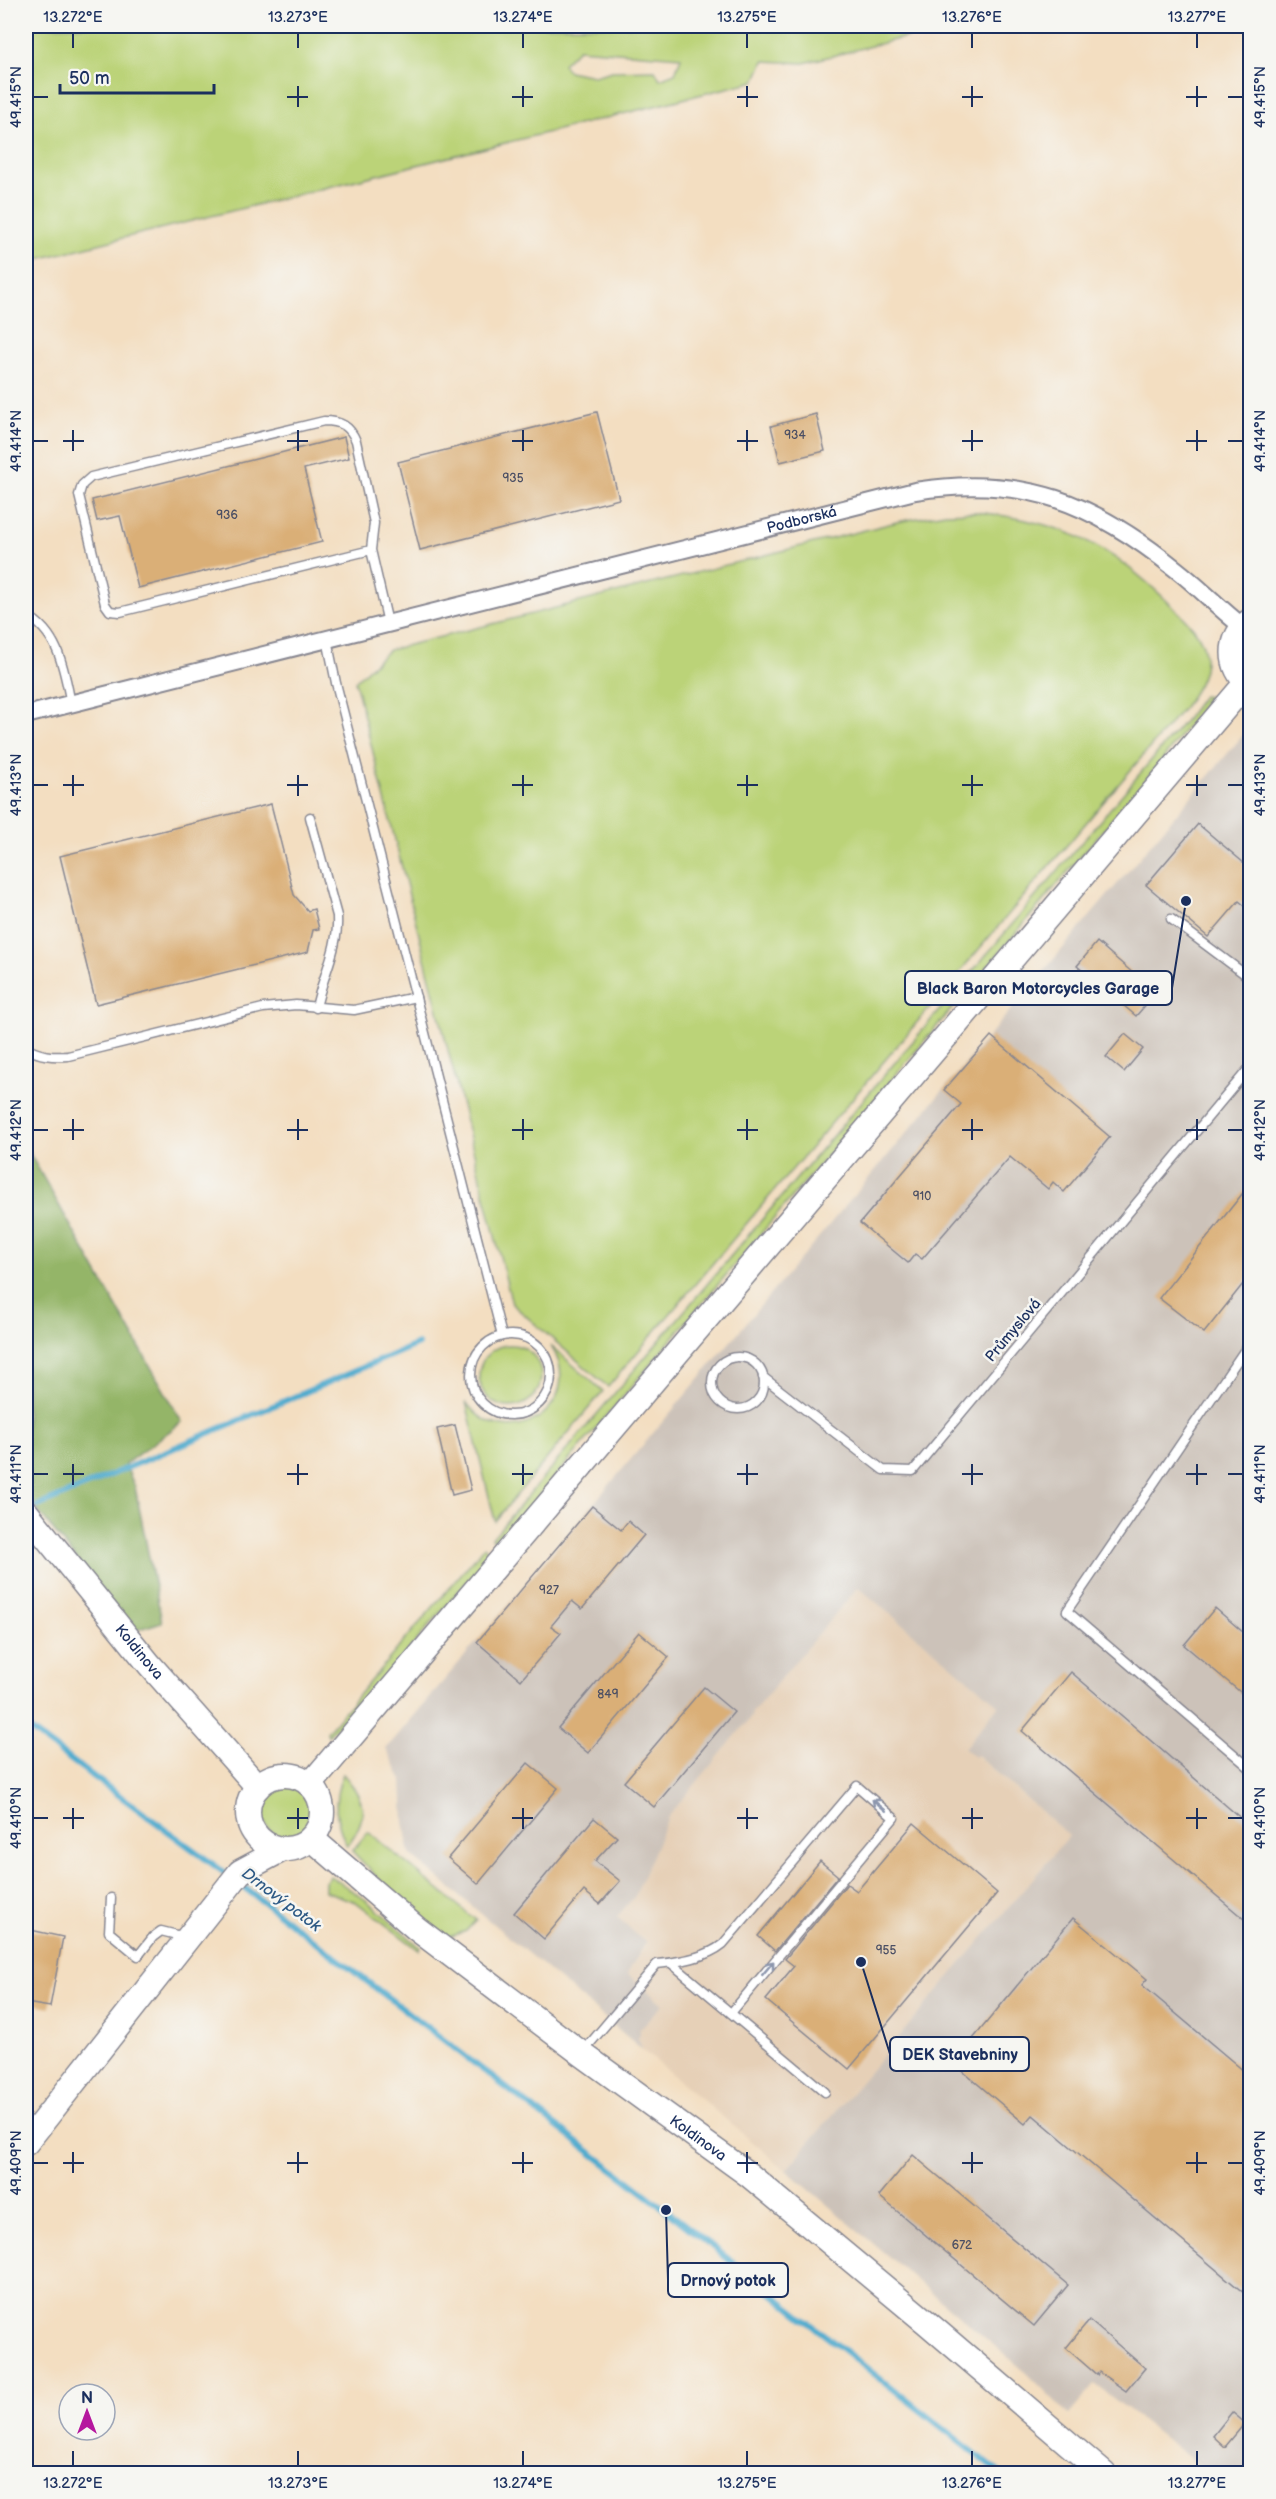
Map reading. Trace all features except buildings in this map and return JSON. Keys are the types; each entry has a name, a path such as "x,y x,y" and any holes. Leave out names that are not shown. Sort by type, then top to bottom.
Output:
{"main road":[{"path":"310,1785 1249,684 1239,673 1233,657 1235,641 1247,624"},
{"name":"Koldinova","path":"26,1512 149,1665 258,1787"},
{"path":"26,2143 245,1866 283,1849 303,1845 311,1838 322,1817 322,1805 318,1794 310,1785 300,1778 278,1776 258,1787 250,1800 248,1815 252,1829 245,1866"},
{"path":"252,1829 265,1843 283,1849"},
{"name":"Koldinova","path":"311,1838 417,1929 582,2054 748,2175 927,2322 1104,2474"}],"street":[{"name":"Podborská","path":"26,715 915,491 950,486 986,485 1032,491 1078,506 1131,536 1178,571 1217,607 1247,624"}],"lane":[{"path":"371,550 120,612 110,611 105,604 79,495 82,485 91,477 324,421 335,421 345,425 352,431 356,441 374,523 371,550 388,623"},
{"path":"26,615 39,622 54,642 62,661 71,704"},
{"path":"327,639 336,683 502,1336"},
{"path":"310,817 337,916 338,931 335,951 316,1008"},
{"path":"1171,919 1251,978"},
{"path":"26,1048 35,1054 53,1057 68,1056 263,1008 296,1005 354,1010 416,997"},
{"name":"Průmyslová","path":"763,1377 883,1470 913,1471 1251,1067"},
{"path":"516,1335 530,1339 541,1347 550,1366 550,1387 544,1399 534,1409 521,1415 507,1416 493,1412 482,1403 474,1391 471,1378 472,1364 479,1351 489,1341 502,1336 516,1335"},
{"path":"1251,1342 1067,1611 1251,1768"},
{"path":"738,1357 754,1362 763,1377 761,1394 749,1406 741,1408 724,1405 713,1392 712,1384 716,1368 730,1358 738,1357"},
{"path":"582,2054 657,1964 671,1963 713,1952 723,1944 857,1786 894,1818 731,2013"},
{"path":"111,1898 109,1932 138,1956 153,1937 161,1931 188,1937"},
{"path":"671,1963 825,2092"}],"shaded area":[{"path":"1250,727 1250,2473 1209,2473 1095,2384 1069,2415 1028,2374 786,2170 1069,1836 976,1755 974,1757 964,1748 999,1705 858,1587 668,1817 635,1896 617,1917 646,1943 627,1974 663,2004 640,2029 638,2038 643,2050 410,1854 404,1822 402,1780 386,1749"},
{"path":"858,1587 999,1705 964,1748 1069,1836 786,2170 643,2050 638,2038 640,2028 663,2004 627,1974 646,1945 617,1918 635,1896 668,1817 752,1716 750,1714"}],"green space":[{"path":"26,26 950,26 804,63 764,61 755,81 26,262","holes":["578,49 681,57 675,73 660,79 655,70 612,71 594,76 568,71 563,64"]},
{"path":"976,512 1006,516 1059,529 1105,551 1126,566 1176,609 1197,634 1205,656 1202,677 1185,706 608,1387 512,1304 355,681 389,650 897,522 945,513"},
{"path":"1203,696 1209,697 1160,763 499,1543 492,1538 1187,718"},
{"path":"26,1147 182,1422 125,1464 135,1487 162,1622 133,1631 26,1496"},
{"path":"510,1345 522,1347 532,1354 539,1364 541,1376 539,1388 532,1398 522,1405 510,1407 498,1405 488,1398 481,1388 479,1376 481,1364 488,1354 498,1347"},
{"path":"551,1346 603,1391 495,1521 466,1402 483,1419 502,1426 521,1425 538,1418 552,1405 560,1388 560,1368"},
{"path":"484,1547 491,1553 380,1684 328,1736 327,1732"},
{"path":"343,1774 357,1793 362,1809 359,1826 347,1846 336,1810 337,1793"},
{"path":"287,1787 301,1791 308,1798 312,1812 308,1826 301,1833 287,1837 273,1833 266,1826 262,1812 266,1798 273,1791"},
{"path":"368,1832 476,1920 466,1931 447,1938 396,1897 352,1851"},
{"path":"330,1876 366,1900 420,1947 419,1950 356,1902 325,1891 325,1882"}],"waterway":[{"path":"38,1506 418,1344"},
{"name":"Drnový potok","path":"26,1727 229,1876"},
{"name":"Drnový potok","path":"237,1882 666,2210 1001,2474"}],"place":[{"name":"Black Baron Motorcycles Garage","path":"1186,901"},
{"name":"DEK Stavebniny","path":"861,1962"},
{"name":"Drnový potok","path":"666,2210"}]}
